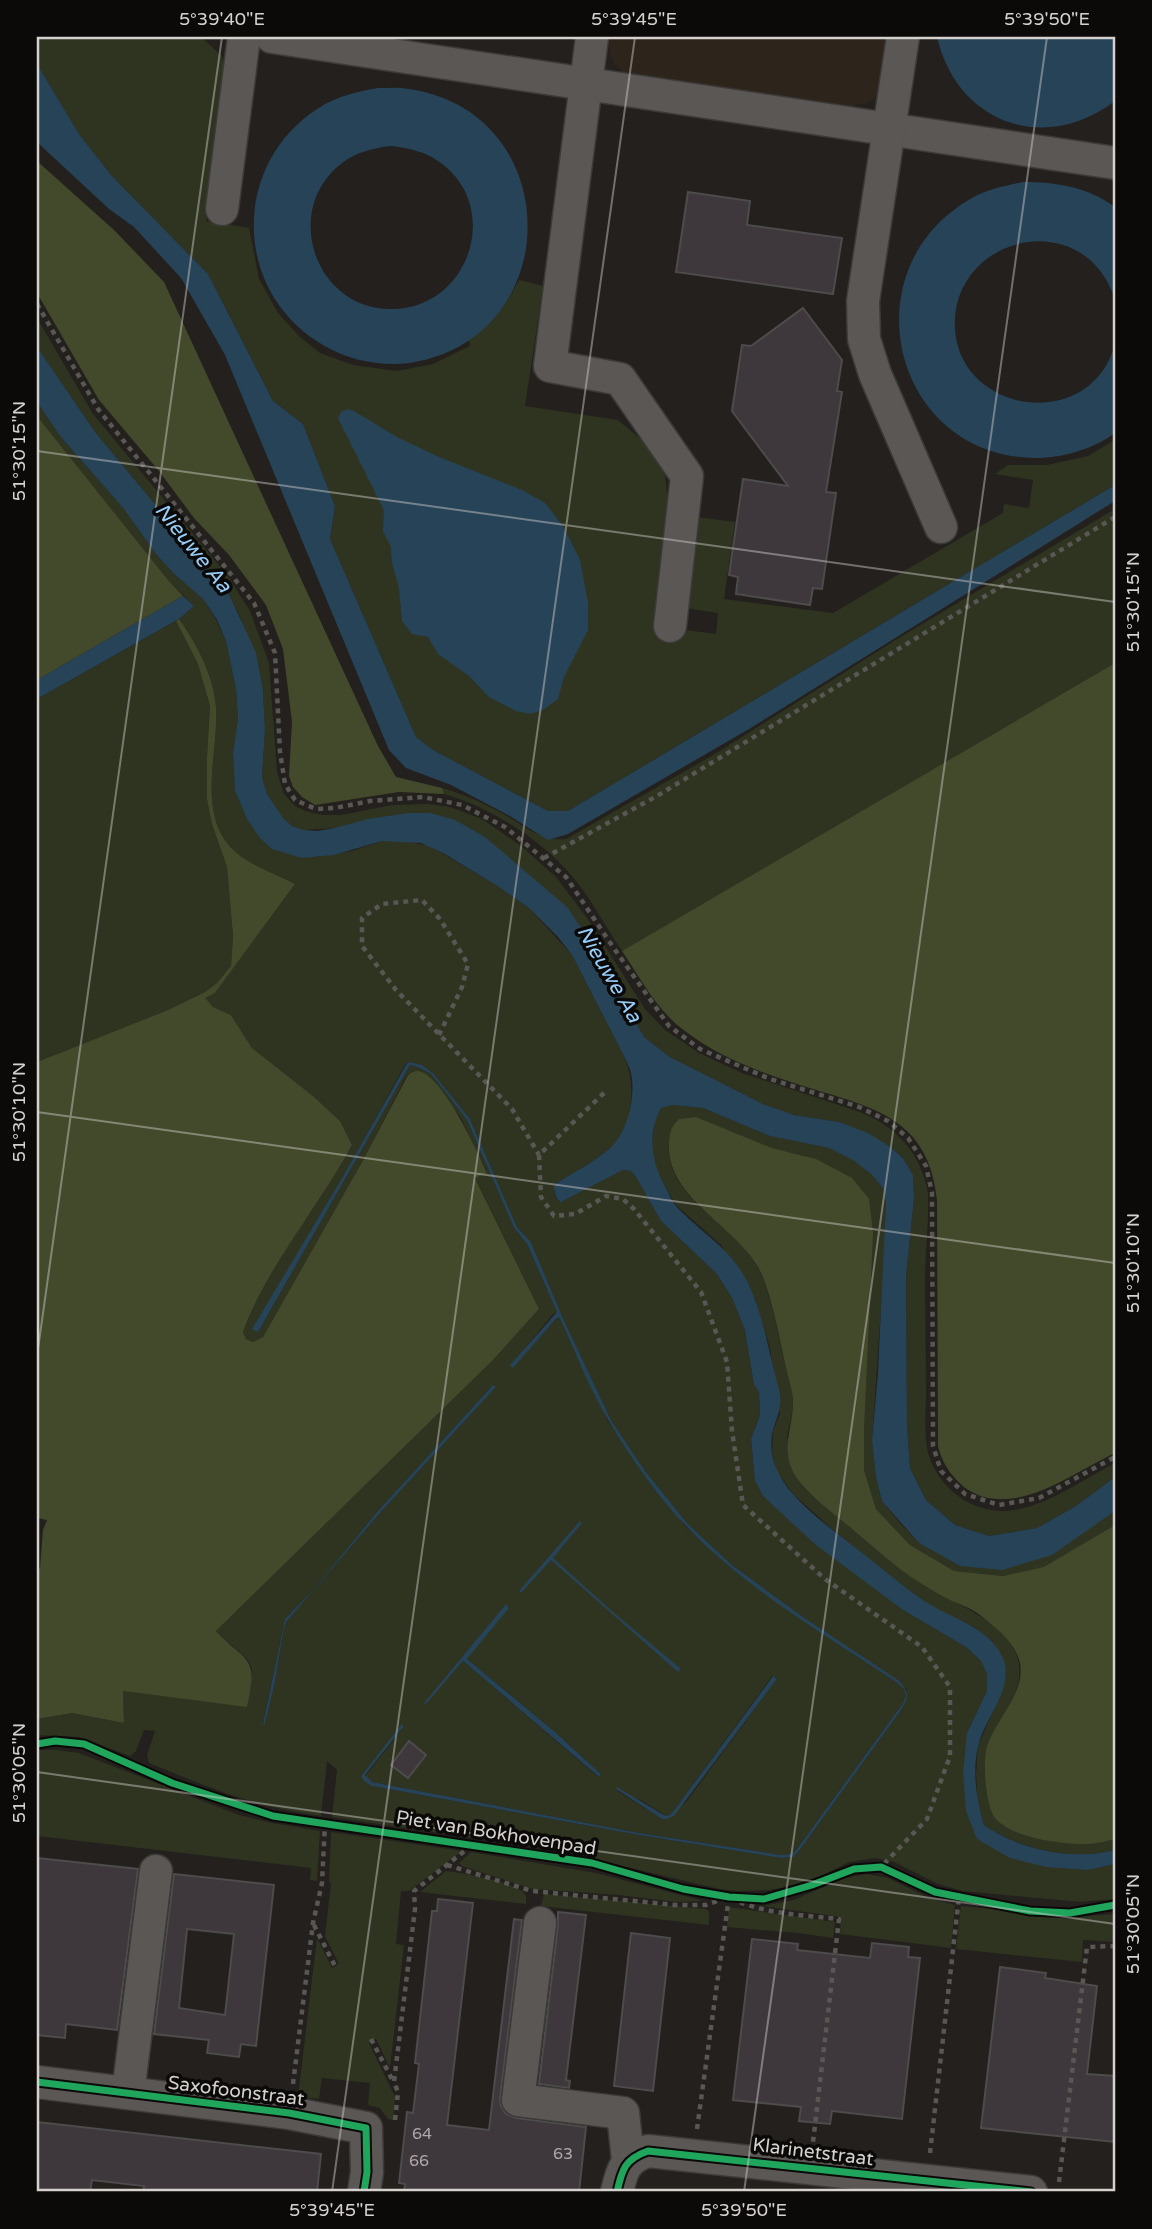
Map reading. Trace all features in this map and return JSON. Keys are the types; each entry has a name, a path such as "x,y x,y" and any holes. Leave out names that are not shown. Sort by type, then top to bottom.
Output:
{"street":[{"path":"222,209 244,37"},
{"path":"272,37 1115,163"},
{"path":"592,37 551,366 620,379 687,476 670,626"},
{"path":"903,37 863,301 864,340 875,374 941,527"},
{"path":"128,2093 156,1871"},
{"path":"540,1923 518,2100 623,2113 628,2160 620,2176 617,2192"},
{"name":"Saxofoonstraat","path":"37,2082 289,2113 366,2128"},
{"path":"365,2192 366,2128"},
{"name":"Klarinetstraat","path":"628,2160 648,2151 694,2154 1031,2192"}],"path":[{"path":"37,304 98,409 254,603 275,653 280,752 285,784 295,800 316,808 335,808 423,797 462,805 505,827 566,877 669,1026 700,1049 771,1079 859,1107 888,1121 908,1138 926,1166 932,1193 933,1446 941,1471 965,1494 999,1505 1039,1498 1115,1457"},
{"path":"544,858 657,796 1115,517"},
{"path":"439,1035 461,987 468,964 440,919 422,900 382,904 362,918 362,946 396,990 439,1035 512,1109 540,1154 541,1198 554,1216 575,1214 606,1196 622,1199 634,1209 701,1292 727,1362 743,1505 825,1579 922,1647 950,1687 950,1756 931,1806 926,1819 881,1867"},
{"path":"540,1154 604,1093"},
{"path":"312,1821 339,1825"},
{"path":"394,2082 415,1909 414,1891 472,1845"},
{"path":"447,1865 533,1891 676,1905 706,1905 729,1897 744,1905 839,1919 810,2168"},
{"path":"867,1868 881,1867 892,1872"},
{"path":"706,1893 764,1899"},
{"path":"947,1895 971,1899"},
{"path":"694,2154 729,1897"},
{"path":"927,2181 959,1897"},
{"path":"313,1923 336,1968"},
{"path":"1058,2192 1087,1947 1115,1946"},
{"path":"366,2128 395,2124 398,2092 371,2039"}],"shaded area":[{"path":"609,37 892,37 883,87 868,103 847,107 633,78 623,73 615,64 610,54"}],"green space":[{"path":"37,37 194,37 202,38 222,56 227,82 206,221 249,228 259,279 278,313 299,336 320,353 353,365 397,371 433,364 470,346 469,340 497,313 519,280 543,286 525,406 618,420 663,458 670,519 655,626 716,634 718,613 685,608 697,517 735,522 724,599 833,613 1003,513 1004,504 1029,508 1033,480 995,474 1008,465 1047,465 1088,456 1115,440 1115,485 568,811 548,811 433,750 416,737 330,539 335,506 303,424 273,401 208,274 112,176 79,134 37,64"},
{"path":"37,161 114,230 164,282 378,746 396,777 442,788 444,794 399,792 315,805 293,787 289,776 292,722 283,649 266,605 229,555 194,518 159,471 99,400 37,293"},
{"path":"37,318 93,414 227,575 250,611 269,663 277,772 284,794 295,806 322,815 341,815 392,805 428,804 450,807 482,819 520,845 556,877 587,918 645,1009 665,1030 699,1053 742,1073 857,1111 894,1132 919,1165 928,1193 925,1425 926,1443 936,1471 963,1500 1001,1511 1041,1502 1115,1463 1115,1477 1076,1506 1037,1528 989,1536 955,1525 926,1500 910,1468 906,1276 914,1199 913,1175 903,1158 889,1146 839,1122 794,1115 763,1104 670,1057 644,1037 593,945 523,872 485,837 335,828 304,830 292,826 282,818 267,794 262,777 265,730 263,691 241,619 228,592 95,432 37,347"},
{"path":"37,402 60,436 123,508 156,554 204,600 216,620 226,641 236,689 238,719 233,753 235,791 247,819 317,857 352,851 382,841 404,841 430,846 529,908 572,955 625,1058 631,1081 631,1094 628,1118 617,1140 596,1159 554,1185 556,1197 561,1202 623,1170 631,1171 661,1221 717,1274 732,1298 745,1330 754,1385 759,1392 760,1415 751,1439 755,1481 763,1496 903,1610 966,1647 981,1661 987,1674 987,1691 967,1733 977,1839 1088,1870 1115,1864 1115,1899 1081,1902 963,1891 938,1884 894,1862 875,1858 849,1862 821,1876 787,1887 736,1891 719,1889 560,1851 332,1817 337,1770 327,1761 321,1816 255,1802 149,1763 147,1755 155,1731 144,1730 136,1751 130,1756 79,1737 37,1735 37,1719 72,1713 124,1723 123,1691 247,1706 252,1668 247,1659 216,1631 493,1360 539,1309 475,1177 487,1172 461,1118 443,1093 414,1071 407,1075 362,1162 263,1337 253,1342 246,1339 243,1332 253,1308 279,1260 352,1145 340,1121 252,1048 231,1015 213,1007 204,998 215,993 295,884 238,854 225,840 216,823 212,804 215,695 204,660 179,619 194,606 168,580 37,416","holes":["406,1063 422,1065 433,1073 470,1119 517,1227 531,1242 611,1420 645,1471 687,1523 732,1565 907,1689 905,1704 899,1713 793,1857 781,1858 639,1835 372,1786 361,1775 404,1727 365,1776 372,1782 639,1833 781,1855 791,1854 906,1696 904,1689 896,1682 804,1621 730,1567 685,1526 608,1421 559,1317 511,1365 557,1312 527,1244 514,1228 467,1120 431,1074 410,1065 258,1332","492,1386 495,1388 379,1514 287,1621 274,1687 265,1724 263,1723 285,1619 313,1590 377,1512","506,1604 467,1659 601,1774 598,1777 463,1661 424,1704","772,1676 777,1679 686,1802 667,1819 662,1819 616,1790 667,1816 672,1813"]},
{"path":"37,416 183,596 37,680"},
{"path":"1115,509 1115,663 622,951 578,884 545,849 496,816 444,794 442,788 486,805 539,835 566,839 715,754 902,636"},
{"path":"179,619 204,661 215,695 212,804 216,823 225,840 238,854 295,884 215,993 205,998 213,1007 231,1015 252,1048 340,1121 352,1145 279,1260 253,1308 243,1332 246,1339 253,1342 263,1337 408,1075 416,1071 427,1075 437,1084 467,1132 487,1173 475,1178 539,1309 493,1360 216,1631 243,1656 251,1669 247,1707 123,1691 124,1723 72,1713 37,1719 37,1572 40,1568 43,1530 47,1520 37,1518 37,1062 168,1010 205,992 217,983 231,966 233,936 227,867 212,824 207,799 210,706 198,664 176,621"},
{"path":"176,621 198,664 210,706 207,799 212,824 227,867 233,936 231,966 217,983 205,992 168,1010 37,1062 37,699"},
{"path":"1115,663 1115,1453 1041,1491 1001,1499 982,1496 964,1487 948,1469 938,1446 937,1200 931,1170 920,1147 905,1129 887,1116 866,1106 749,1067 697,1040 666,1014 622,951"},
{"path":"672,1105 703,1108 770,1136 829,1148 854,1160 883,1188 886,1202 885,1250 872,1440 876,1478 882,1501 919,1543 960,1566 1099,1521 1115,1511 1115,1525 1044,1568 1003,1576 954,1571 910,1545 876,1509 864,1470 864,1428 816,1159 772,1148 696,1117 679,1119 671,1133 669,1150 672,1167 680,1183 698,1205 749,1254 762,1275 793,1397 787,1438 949,1599 998,1629 1015,1651 1019,1664 1017,1687 989,1742 985,1762 988,1790 1002,1825 1057,1842 1084,1843 1115,1839 1115,1850 1082,1854 1047,1851 1014,1841 984,1825 978,1806 978,1746 1006,1675 993,1642 974,1627 935,1608 904,1587 794,1495 777,1472 772,1452 773,1431 780,1414 770,1348 755,1299 721,1245 676,1205 652,1158 655,1120 661,1108"},
{"path":"696,1117 772,1148 816,1159 852,1178 869,1199 873,1233 864,1470 876,1509 910,1545 954,1571 1003,1576 1044,1567 1115,1525 1115,1839 1089,1844 1053,1841 1013,1831 995,1818 987,1796 985,1757 989,1740 1013,1697 1021,1675 1018,1655 1014,1648 980,1615 936,1592 895,1565 817,1499 792,1471 788,1440 793,1410 792,1395 775,1316 763,1277 747,1252 689,1194 677,1178 670,1160 669,1141 673,1126 679,1119"},
{"path":"37,1750 79,1753 239,1815 320,1831 317,1881 310,1880 311,1868 37,1836"},
{"path":"331,1832 462,1851 409,1891 401,1891 396,1944 404,1945 390,2068 376,2039 369,2043 395,2097 393,2120 388,2119 380,2108 368,2105 370,2083 322,2078 319,2099 298,2097 317,1938 332,1968 339,1964 325,1936 331,1883"},
{"path":"471,1852 596,1873 704,1901 676,1902 533,1889 462,1866 459,1863"},
{"path":"446,1871 510,1885 524,1893 526,1904 420,1892"},
{"path":"867,1874 888,1878 929,1898 955,1905 951,1948 840,1934 841,1917 762,1906 794,1900 844,1878"},
{"path":"544,1894 706,1909 709,1912 709,1925 541,1906"},
{"path":"961,1906 1076,1917 1115,1914 1115,1942 1083,1940 1082,1962 956,1949"},
{"path":"729,1907 835,1922 833,1938 727,1927"}],"water":[{"path":"937,37 1115,37 1115,101 1088,117 1060,126 1033,127 1007,122 983,109 963,91 947,67"},
{"path":"37,64 79,134 112,176 208,274 273,401 303,424 335,506 330,539 416,737 433,750 548,811 568,811 1115,485 1115,501 749,729 568,834 548,840 451,785 406,768 389,750 225,355 181,278 134,227 109,209 37,142"},
{"path":"378,88 409,89 461,106 498,138 520,179 528,226 520,272 498,313 462,345 410,363 365,361 343,355 323,345 292,321 270,291 258,258 254,223 259,188 273,155 295,126 327,103","holes":["391,146 418,151 436,159 460,182 470,205 473,229 468,253 457,275 440,293 418,305 392,309 365,305 343,293 326,276 315,254 311,230 313,206 323,183 342,163 365,151"]},
{"path":"1023,182 1048,183 1083,190 1115,207 1115,299 1103,275 1090,260 1065,246 1044,242 1023,243 1002,249 984,261 970,276 960,295 955,318 959,350 974,375 996,392 1023,402 1052,402 1079,393 1101,373 1115,344 1115,433 1087,448 1046,458 987,449 948,427 920,394 903,354 899,311 909,268 933,229 972,198 990,190"},
{"name":"Nieuwe Aa","path":"37,347 95,432 228,592 256,653 263,691 265,730 262,777 267,794 283,818 292,826 317,831 408,813 430,813 455,820 485,837 567,907 593,945 644,1037 670,1057 763,1104 794,1115 839,1122 868,1133 903,1158 913,1175 914,1199 906,1276 910,1468 926,1500 955,1525 989,1536 1037,1528 1076,1506 1115,1477 1115,1511 1052,1555 1002,1570 960,1566 919,1543 882,1501 876,1478 872,1440 886,1202 883,1188 871,1174 853,1160 829,1148 770,1136 703,1108 672,1105 661,1108 652,1138 657,1168 673,1202 733,1260 753,1294 780,1394 780,1408 771,1439 772,1456 787,1486 813,1514 905,1587 933,1606 978,1630 997,1647 1003,1658 1006,1670 1002,1692 981,1736 976,1757 976,1787 984,1825 1014,1841 1047,1851 1081,1854 1115,1850 1115,1864 1088,1870 1046,1867 1010,1858 977,1839 966,1811 963,1773 967,1733 987,1691 987,1674 981,1661 966,1647 903,1610 816,1545 763,1496 755,1481 751,1439 760,1415 759,1392 754,1385 745,1330 732,1298 717,1274 661,1221 631,1171 623,1170 561,1202 556,1197 554,1185 596,1159 616,1142 626,1124 632,1092 631,1073 625,1058 572,955 558,937 529,908 499,887 421,843 382,841 334,855 302,858 272,849 260,838 247,819 235,791 233,753 238,719 236,689 226,641 217,620 204,600 156,554 123,508 60,436 37,402"},
{"path":"348,409 439,457 522,490 545,503 563,526 580,560 588,602 588,630 564,677 558,699 543,710 530,714 516,711 489,697 469,676 438,654 428,637 412,634 402,621 391,547 383,531 384,510 338,418 341,412"},
{"path":"183,596 194,606 179,619 37,699 37,680"},
{"path":"410,1062 422,1065 433,1073 470,1119 517,1227 531,1242 611,1420 645,1471 687,1523 732,1565 806,1619 898,1680 907,1692 907,1699 899,1713 793,1857 781,1858 639,1835 372,1786 361,1776 402,1724 404,1726 365,1775 372,1782 639,1833 781,1855 791,1854 906,1696 904,1689 896,1682 786,1610 734,1570 686,1526 645,1477 610,1423 559,1317 513,1368 510,1365 557,1312 527,1244 514,1228 467,1120 431,1074 410,1065 258,1332 252,1329"},
{"path":"493,1385 496,1387 379,1514 287,1621 274,1687 263,1724 285,1619 313,1590 377,1512"},
{"path":"580,1521 582,1523 553,1558 681,1669 678,1672 551,1560 521,1593 519,1591"},
{"path":"506,1604 509,1608 467,1659 555,1732 601,1774 599,1777 463,1661 426,1704 424,1703"},
{"path":"773,1676 777,1679 674,1816 662,1819 616,1789 617,1787 662,1814 667,1816 672,1813"}],"building":[{"path":"688,192 750,201 747,225 842,238 833,294 676,272"},
{"path":"803,308 842,360 837,391 842,392 826,492 836,493 822,589 813,588 810,605 736,594 738,577 729,575 743,479 788,486 732,411 742,345 751,346"},
{"path":"409,1741 426,1755 408,1778 391,1765"},
{"path":"37,1858 138,1869 117,2030 66,2024 65,2038 37,2035"},
{"path":"174,1874 274,1885 256,2046 241,2044 239,2057 207,2053 209,2040 154,2034","holes":["187,1929 234,1934 225,2015 179,2008"]},
{"path":"438,1899 473,1903 447,2125 489,2130 514,1919 522,1920 501,2106 506,2114 516,2118 586,2127 579,2192 404,2192 405,2184 399,2183 407,2112 413,2113 419,2064 415,2063 432,1911 437,1911"},
{"path":"558,1912 586,1915 566,2080 570,2081 569,2088 539,2084"},
{"path":"631,1933 670,1938 653,2091 614,2086"},
{"path":"752,1939 798,1944 797,1950 870,1958 872,1943 909,1947 908,1957 920,1958 902,2119 832,2111 830,2124 799,2121 801,2107 733,2100"},
{"path":"1000,1967 1046,1973 1045,1978 1097,1986 1087,2074 1115,2076 1115,2142 981,2128"},
{"path":"37,2122 321,2154 317,2192 143,2192 144,2186 92,2180 90,2192 37,2192"}],"cycle path":[{"name":"Piet van Bokhovenpad","path":"37,1744 55,1741 84,1744 172,1783 273,1816 592,1863 683,1889 729,1897 764,1899 854,1869 881,1867 935,1892 1030,1911 1070,1913 1115,1905"},
{"path":"37,2082 289,2113 366,2128 367,2172 364,2192"},
{"path":"617,2192 629,2161 648,2151 1031,2192"}]}
